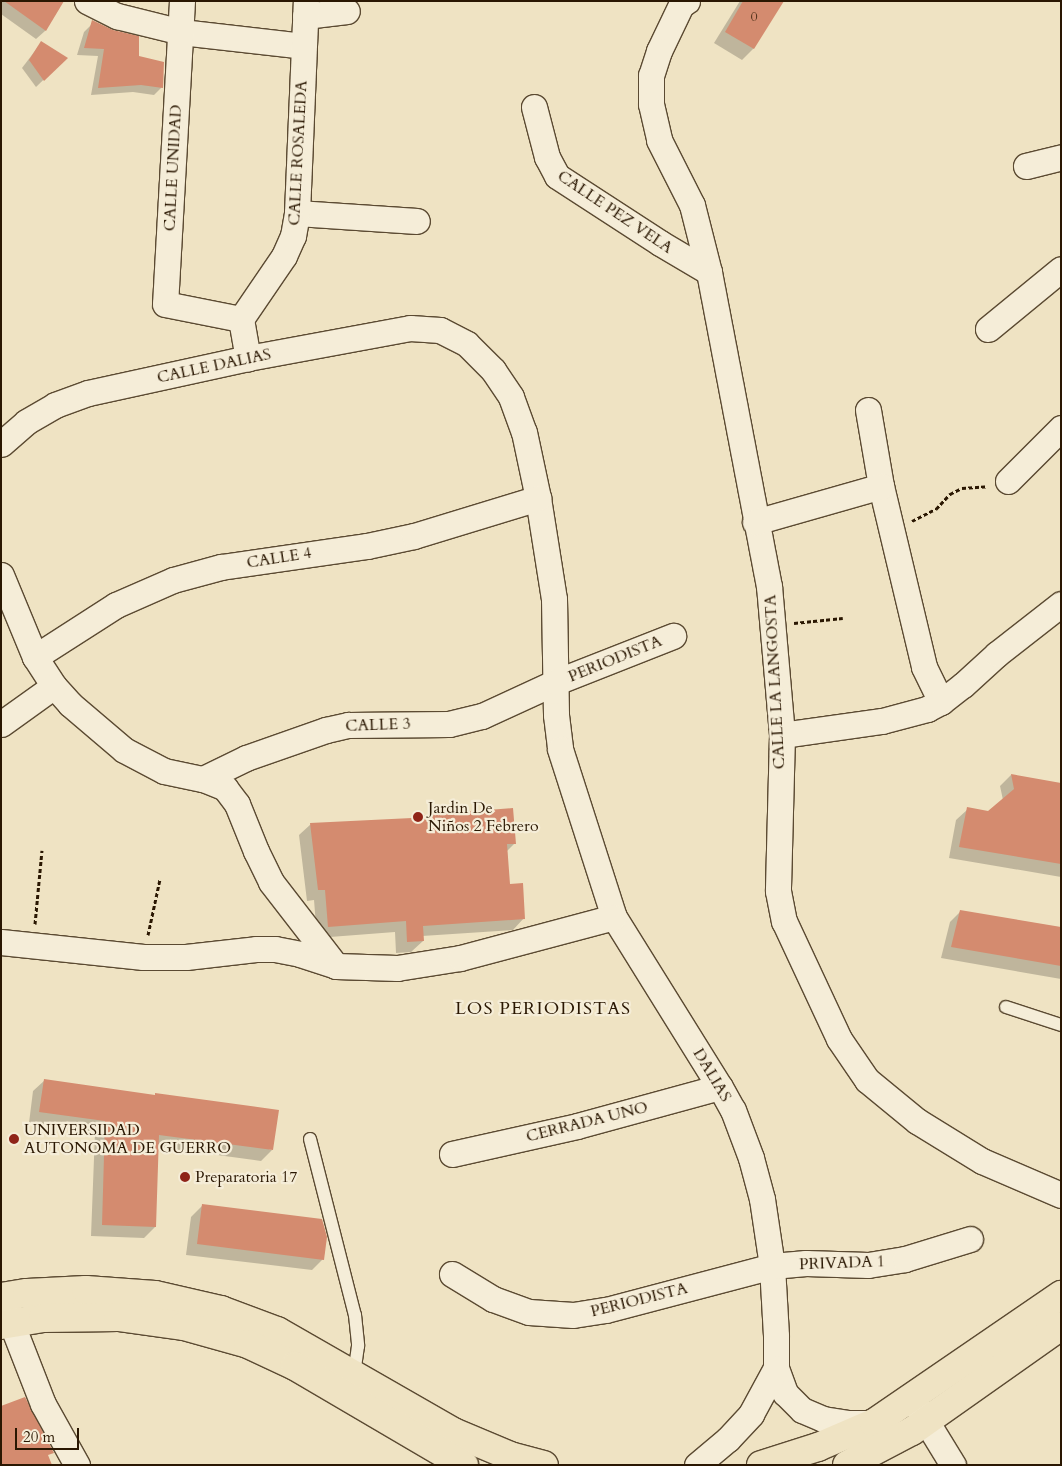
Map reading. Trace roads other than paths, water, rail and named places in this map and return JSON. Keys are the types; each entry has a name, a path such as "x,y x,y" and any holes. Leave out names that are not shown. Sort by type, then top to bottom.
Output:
{"main road":[{"path":"1,1297 27,1292 86,1290 155,1295 221,1310 277,1331 453,1432 510,1456 544,1465"},
{"path":"847,1465 912,1431 920,1410 1061,1295"},
{"path":"6,1324 43,1318 118,1317 184,1326 248,1344 295,1366 455,1463"},
{"path":"760,1465 818,1447 874,1423 920,1410 1061,1326"}],"street":[{"path":"87,1 117,16 181,32 303,46"},
{"name":"CALLE UNIDAD","path":"182,1 165,304 240,319"},
{"name":"CALLE LA LANGOSTA","path":"683,2 651,75 651,104 660,140 692,205 709,272 737,409 755,522 769,586 774,626 782,735 780,898 784,921 839,1039 867,1080 917,1121 982,1162 1061,1196"},
{"path":"306,8 347,11"},
{"name":"CALLE ROSALEDA","path":"240,319 284,256 292,236 297,213 306,8"},
{"name":"CALLE PEZ VELA","path":"534,107 547,157 556,176 709,272"},
{"path":"1026,166 1061,157"},
{"path":"297,213 417,221"},
{"path":"988,329 1061,269"},
{"path":"240,319 248,358"},
{"name":"CALLE DALIAS","path":"1,444 26,422 55,405 88,392 248,358 410,328 440,330"},
{"name":"DALIAS","path":"440,330 467,344 493,370 511,398 524,432 538,498 554,599 560,749 614,917 720,1087 733,1110 752,1158 762,1199 772,1266 776,1368 785,1393 802,1410 823,1419 849,1423 874,1423"},
{"path":"868,410 881,486 924,667 941,702"},
{"path":"1008,481 1061,428"},
{"path":"755,522 881,486"},
{"name":"CALLE 4","path":"35,657 116,605 173,580 221,567 367,546 414,536 538,498"},
{"path":"1,576 35,657 54,686 70,704 124,750 164,771 203,779 225,788 237,804 271,882 336,966"},
{"path":"782,735 882,721 927,709 941,702 1061,604"},
{"name":"PERIODISTA","path":"556,682 674,636"},
{"name":"CALLE 3","path":"203,779 246,758 326,730 348,725 449,724 482,716 556,682"},
{"path":"1,724 54,686"},
{"path":"1,942 143,957 186,957 256,949 275,949 300,954 336,966 397,968 460,958 614,917"},
{"name":"CERRADA UNO","path":"452,1154 577,1126 720,1087"},
{"name":"PRIVADA 1","path":"772,1266 806,1263 868,1265 905,1260 970,1239"},
{"name":"PERIODISTA","path":"452,1274 493,1299 529,1312 573,1314 606,1310 772,1266"},
{"path":"1,1297 6,1324 43,1404 77,1465"},
{"path":"697,1465 728,1438 751,1414 776,1368"},
{"path":"920,1410 953,1465"}],"lane":[{"path":"1006,1007 1061,1025"},
{"path":"310,1140 356,1314 358,1346 354,1376"}],"place":[{"name":"Jardin De Niños 2 Febrero","path":"418,817"},
{"name":"UNIVERSIDAD AUTONOMA DE GUERRO","path":"14,1139"},
{"name":"Preparatoria 17","path":"185,1177"}],"district":[{"name":"LOS PERIODISTAS","path":"543,1009"}]}
